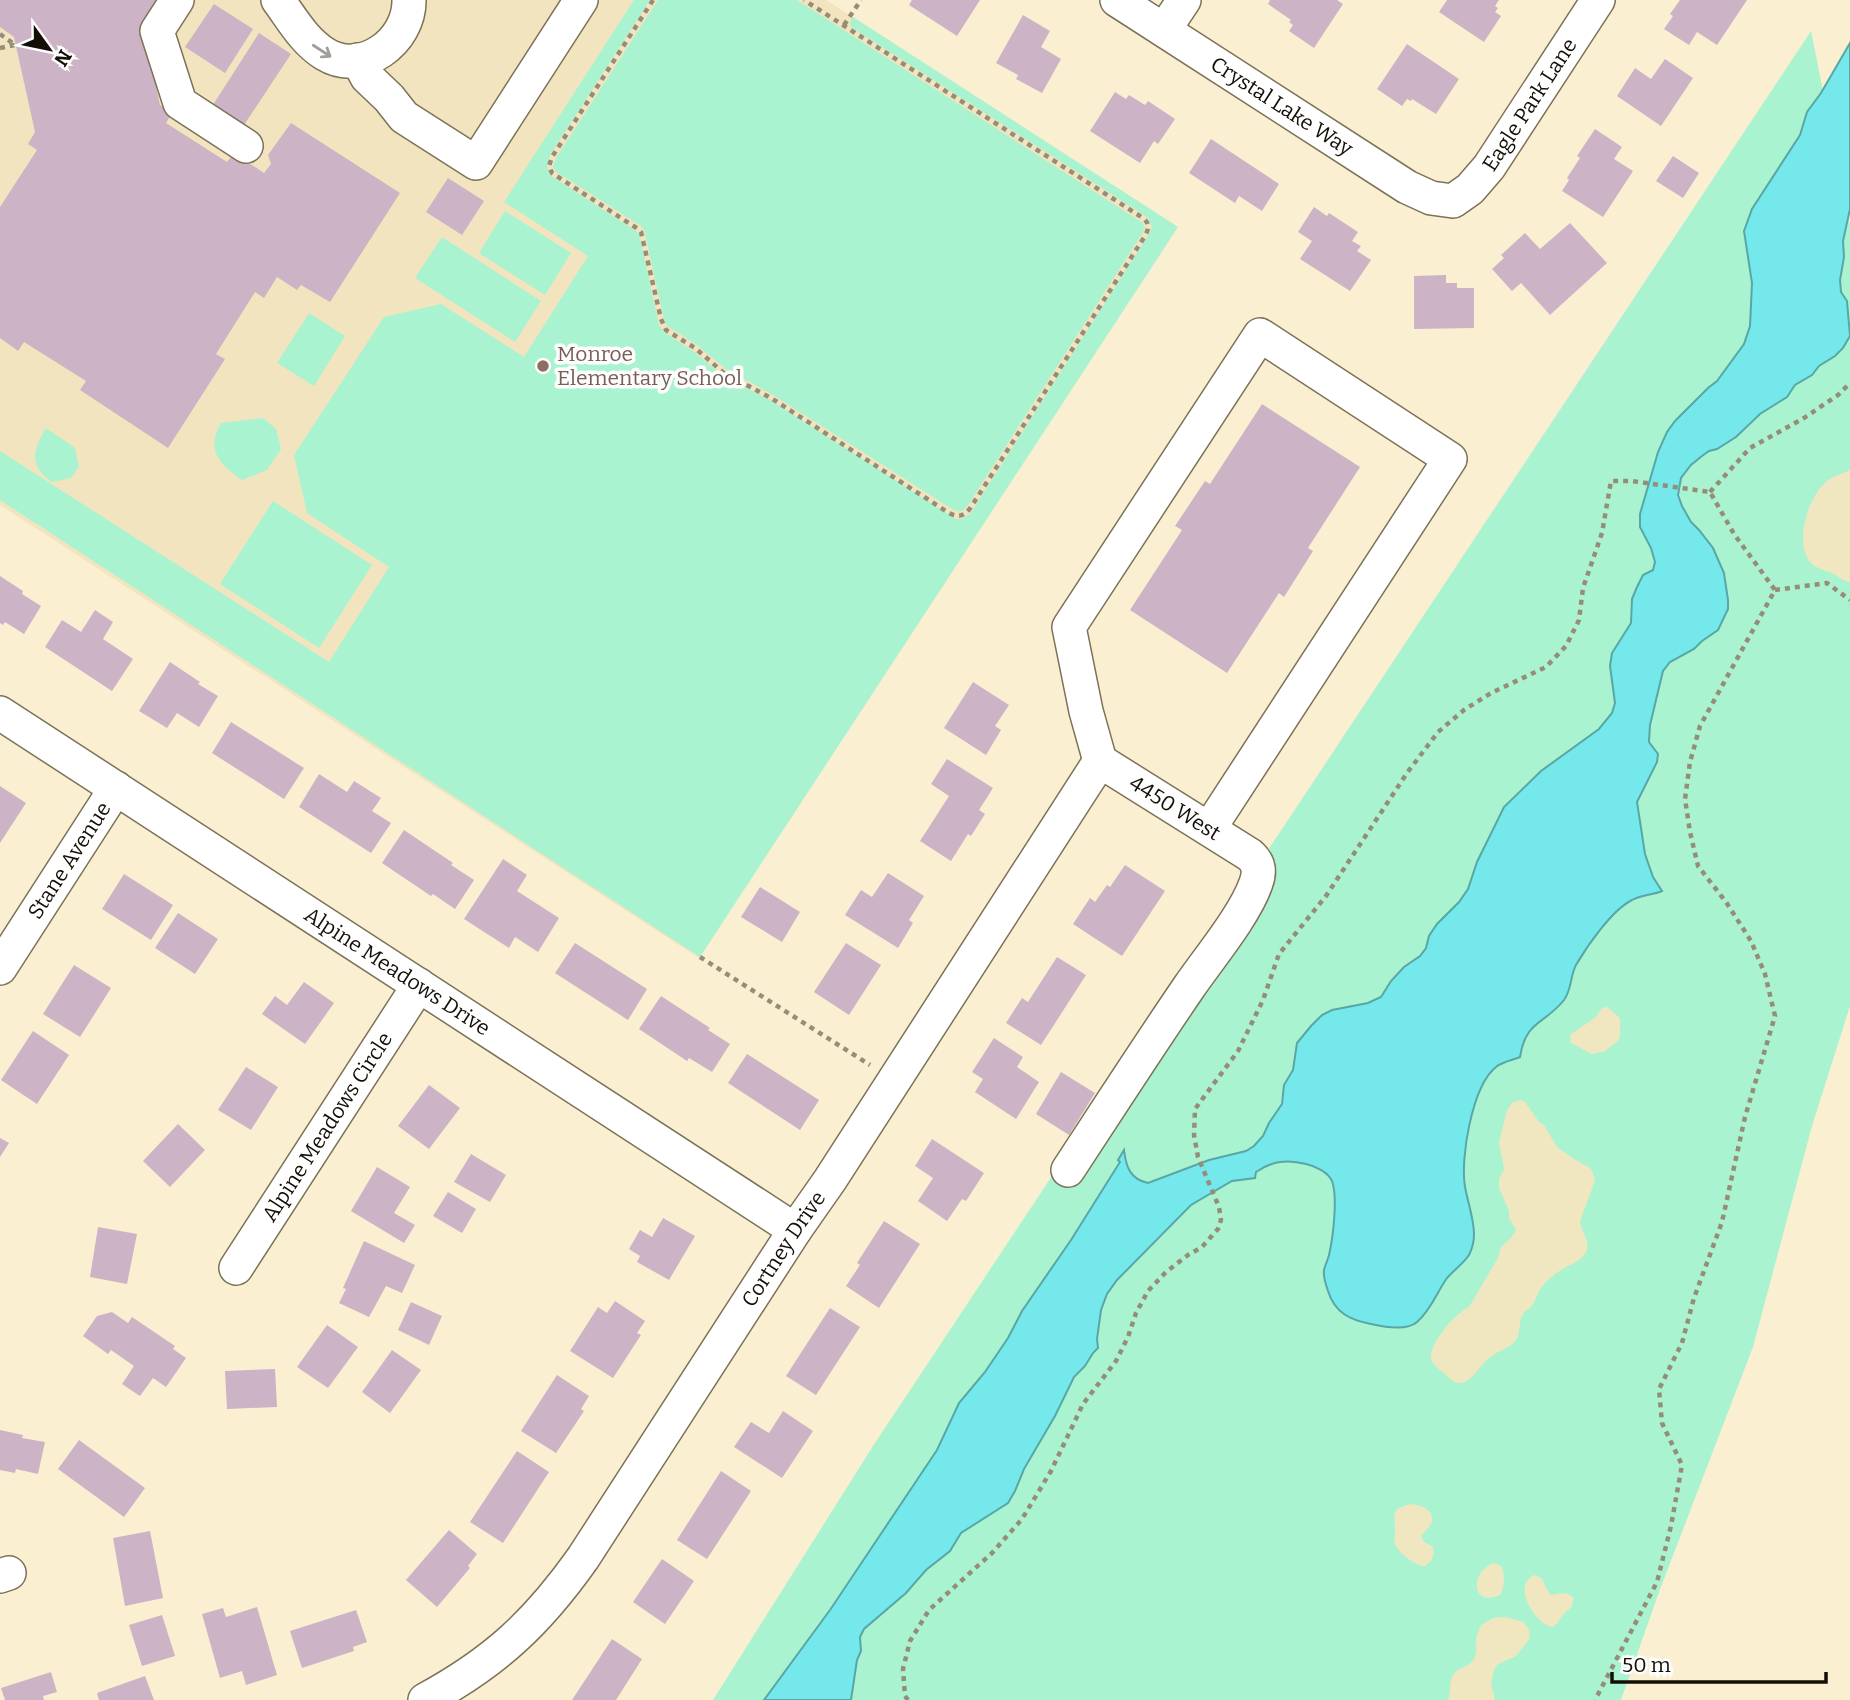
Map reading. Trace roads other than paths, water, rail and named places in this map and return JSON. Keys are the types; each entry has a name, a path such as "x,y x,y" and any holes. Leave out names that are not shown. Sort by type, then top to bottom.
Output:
{"street":[{"path":"177,0 157,31 180,103 246,146"},
{"path":"278,0 308,41 326,55 342,62 374,55 389,46 407,20 409,0"},
{"path":"358,60 367,78 389,97 404,117 476,163 581,0"},
{"name":"Crystal Lake Way","path":"1117,0 1407,187 1431,198 1453,201"},
{"path":"1164,30 1184,0"},
{"name":"Eagle Park Lane","path":"1453,201 1470,189 1489,167 1598,0"},
{"path":"1100,761 1086,711 1069,627 1259,335 1450,459 1209,829"},
{"name":"Alpine Meadows Drive","path":"0,713 795,1230"},
{"name":"4450 West","path":"1068,1170 1249,898 1258,875 1255,859 1250,855 1100,761"},
{"name":"Cortney Drive","path":"425,1700 478,1669 535,1619 561,1590 1100,761"},
{"name":"Stane Avenue","path":"0,968 116,788"},
{"name":"Alpine Meadows Circle","path":"236,1268 419,985"}],"water":[{"path":"1850,43 1850,209 1843,241 1844,257 1840,280 1841,292 1847,301 1850,336 1835,356 1795,385 1787,397 1760,414 1736,437 1702,456 1681,478 1678,495 1691,522 1713,548 1724,573 1728,609 1718,630 1694,649 1670,662 1663,671 1650,725 1649,742 1658,754 1657,762 1637,802 1645,854 1653,877 1662,891 1632,900 1608,920 1576,965 1564,1000 1531,1029 1520,1057 1496,1067 1480,1090 1474,1106 1464,1159 1465,1187 1474,1228 1469,1255 1447,1278 1417,1322 1401,1327 1382,1326 1356,1320 1344,1314 1331,1299 1324,1268 1332,1239 1335,1197 1332,1181 1321,1170 1299,1162 1274,1163 1256,1172 1255,1178 1232,1181 1191,1205 1117,1280 1107,1294 1101,1310 1098,1348 1074,1377 1008,1503 961,1533 950,1551 864,1629 860,1637 861,1651 857,1660 851,1700 764,1700 830,1610 937,1450 959,1403 985,1372 1008,1338 1022,1311 1120,1162 1118,1160 1124,1150 1130,1171 1137,1179 1148,1183 1254,1146 1282,1104 1284,1085 1293,1070 1297,1043 1311,1026 1332,1010 1368,1003 1381,997 1404,967 1420,956 1437,924 1468,889 1477,862 1504,807 1541,771 1599,729 1612,713 1615,703 1610,666 1612,653 1631,623 1632,599 1637,587 1643,575 1653,570 1655,562 1640,527 1640,514 1658,452 1675,421 1717,381 1744,344 1750,326 1752,283 1744,231 1752,209 1800,135 1807,112"}],"place":[{"name":"Monroe Elementary School","path":"543,366"}]}
